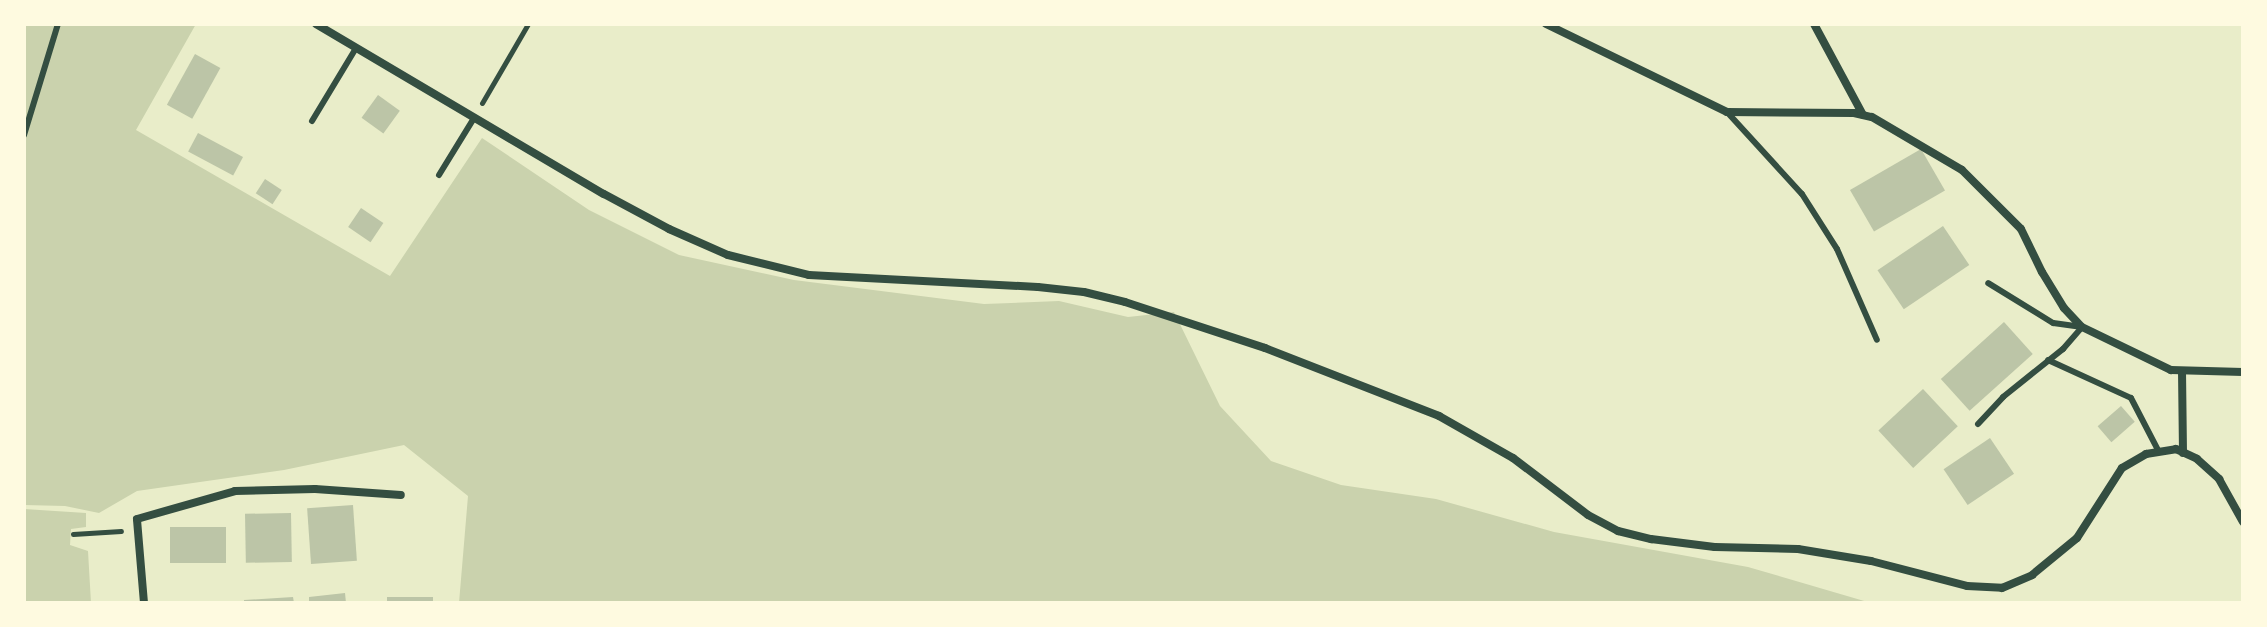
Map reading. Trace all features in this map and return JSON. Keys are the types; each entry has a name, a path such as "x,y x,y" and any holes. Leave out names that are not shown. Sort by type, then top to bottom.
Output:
{"street":[{"path":"316,24 669,229 763,265 809,275 1084,292 1265,348 1439,416 1513,458 1588,515 1618,531 1651,539 1715,547 1798,549 1871,561 1967,586 2002,588 2032,575 2077,538 2122,468 2146,454 2176,449 2197,459 2219,479 2243,522"},
{"path":"1546,24 1727,112 1863,115 1901,132 1962,170 2021,229 2049,284 2082,327 2171,370 2243,372"},
{"path":"1814,24 1863,115"},
{"path":"2182,371 2183,453"},
{"path":"144,603 137,519 235,491 315,489 401,495"}],"lane":[{"path":"24,135 58,24"},
{"path":"312,121 356,48"},
{"path":"1727,112 1802,194 1837,249 1877,340"},
{"path":"439,175 474,118"},
{"path":"1988,283 2053,323 2082,327"},
{"path":"1978,424 2003,397 2082,327"},
{"path":"2048,360 2131,398 2159,452"}],"path":[{"path":"474,118 528,24"},
{"path":"73,534 138,530"}],"green space":[{"path":"24,24 196,24 136,130 390,276 482,138 589,210 679,255 794,280 984,304 1059,301 1128,317 1174,312 1220,406 1271,461 1341,485 1436,499 1554,532 1748,567 1871,603 459,603 468,496 404,445 284,470 137,491 99,513 65,506 24,505"},
{"path":"24,509 86,513 86,527 71,529 70,545 88,551 91,603 24,603"}],"building":[{"path":"195,54 220,68 192,119 167,105"},
{"path":"378,95 400,111 383,134 362,118"},
{"path":"198,133 243,157 233,175 188,152"},
{"path":"1921,149 1945,191 1874,232 1850,190"},
{"path":"265,179 282,190 273,204 256,193"},
{"path":"361,208 383,223 371,242 348,227"},
{"path":"1943,226 1969,265 1904,309 1878,270"},
{"path":"2004,322 2033,354 1970,411 1941,379"},
{"path":"1923,389 1958,426 1913,468 1878,431"},
{"path":"2121,406 2135,422 2111,442 2098,426"},
{"path":"1990,438 2014,474 1968,505 1944,469"},
{"path":"353,505 357,561 311,564 307,508"},
{"path":"291,513 292,562 246,563 245,514"},
{"path":"170,527 226,527 226,563 170,563"},
{"path":"345,593 346,603 309,603 309,597"},
{"path":"293,597 294,603 244,603 244,600"},
{"path":"387,597 433,597 433,603 387,603"}]}
